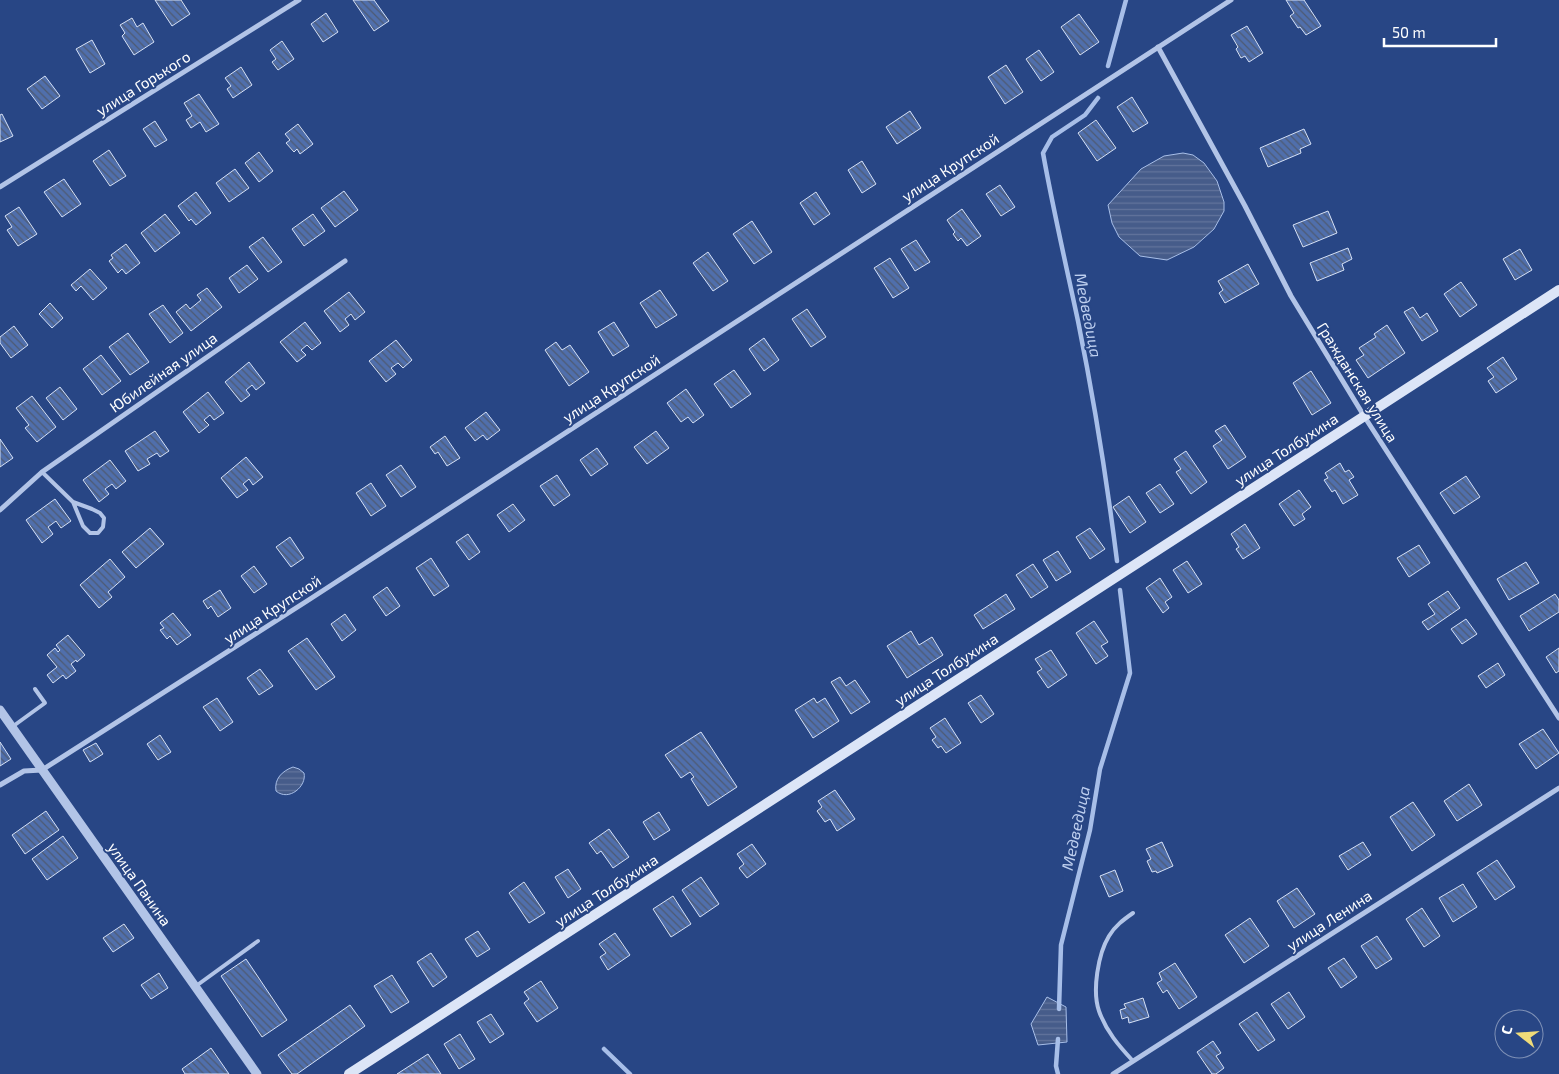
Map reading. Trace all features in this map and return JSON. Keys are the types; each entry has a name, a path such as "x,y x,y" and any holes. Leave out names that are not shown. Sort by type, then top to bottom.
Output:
{"main road":[{"name":"улица Толбухина","path":"349,1074 1559,290"}],"street":[{"name":"улица Горького","path":"0,187 299,0"},
{"name":"улица Крупской","path":"0,785 24,771 42,770 307,601 1231,0"},
{"name":"Гражданская улица","path":"1158,47 1245,206 1291,296 1364,416 1559,718"},
{"name":"Юбилейная улица","path":"0,510 42,472 345,261"},
{"name":"улица Панина","path":"0,710 257,1074"},
{"name":"улица Ленина","path":"1113,1074 1559,788"}],"lane":[{"path":"42,472 73,502 100,513 104,518 103,527 98,533 90,533 83,526 73,502"},
{"path":"12,727 45,703 35,688"},
{"path":"1133,913 1120,922 1108,937 1100,959 1095,983 1098,1010 1111,1036 1133,1062"},
{"path":"196,986 258,941"}],"water":[{"path":"1183,153 1193,155 1204,163 1217,181 1224,202 1224,211 1214,229 1194,247 1167,260 1140,256 1119,237 1112,223 1108,205 1141,169 1164,156"},
{"path":"293,767 304,773 303,783 291,794 281,794 276,791 276,783 282,773"},
{"path":"1047,997 1066,1007 1067,1042 1038,1045 1031,1024"}],"building":[{"path":"155,0 181,0 190,14 172,26"},
{"path":"353,0 374,0 389,21 374,31"},
{"path":"1286,0 1304,0 1321,26 1306,35 1300,27 1298,28 1290,16 1294,13"},
{"path":"326,13 338,32 323,42 311,24"},
{"path":"1079,14 1099,42 1080,55 1061,27"},
{"path":"132,18 137,27 143,23 154,42 134,55 122,36 125,33 120,25"},
{"path":"1247,26 1263,53 1249,62 1245,56 1241,58 1236,49 1238,47 1231,35"},
{"path":"92,40 105,64 90,73 76,49"},
{"path":"282,41 294,59 278,70 272,62 276,59 270,50"},
{"path":"1039,50 1054,72 1041,81 1026,59"},
{"path":"1006,65 1023,92 1005,104 988,77"},
{"path":"241,67 252,85 233,98 227,89 231,86 225,78"},
{"path":"45,76 60,96 42,109 27,89"},
{"path":"199,94 219,124 206,132 200,122 191,128 186,120 192,116 184,103"},
{"path":"1132,97 1148,123 1133,132 1117,107"},
{"path":"910,111 921,128 897,144 886,127"},
{"path":"2,114 13,136 0,142 0,115"},
{"path":"1096,120 1116,148 1097,161 1078,133"},
{"path":"155,121 167,140 155,147 143,129"},
{"path":"298,124 313,144 300,154 297,149 294,152 286,143 290,140 285,134"},
{"path":"1304,129 1311,144 1300,149 1301,153 1268,167 1260,148"},
{"path":"109,150 126,176 110,186 93,161"},
{"path":"259,152 273,171 259,182 245,163"},
{"path":"862,161 876,184 862,193 848,170"},
{"path":"235,169 249,188 229,202 216,183"},
{"path":"64,179 81,204 62,217 44,192"},
{"path":"1000,185 1015,207 1001,216 986,194"},
{"path":"344,191 358,210 335,227 321,208"},
{"path":"196,192 211,213 196,225 191,219 189,221 178,206"},
{"path":"816,192 830,214 814,225 800,203"},
{"path":"19,207 37,234 18,246 7,230 12,227 5,216"},
{"path":"962,209 981,236 967,246 961,238 958,241 953,234 955,232 947,220"},
{"path":"1328,211 1337,233 1303,247 1293,225"},
{"path":"165,214 180,233 155,252 141,233"},
{"path":"313,214 325,231 304,246 292,229"},
{"path":"752,221 772,252 754,264 733,234"},
{"path":"263,237 282,262 268,272 249,247"},
{"path":"916,240 930,262 915,271 901,249"},
{"path":"126,244 140,263 126,274 122,269 118,273 109,261 113,258 111,255"},
{"path":"1348,248 1352,259 1342,264 1344,270 1317,281 1310,263"},
{"path":"1520,249 1532,270 1515,280 1503,259"},
{"path":"708,252 728,281 713,291 693,263"},
{"path":"890,258 909,288 893,298 874,268"},
{"path":"1248,264 1259,284 1225,303 1219,293 1223,290 1218,281"},
{"path":"247,265 258,279 239,293 229,278"},
{"path":"90,269 107,288 93,300 81,286 76,291 71,285"},
{"path":"1461,282 1477,305 1460,317 1444,294"},
{"path":"207,288 222,307 191,331 176,312 186,304 190,309 201,300 197,295"},
{"path":"660,290 677,315 656,328 640,303"},
{"path":"349,292 365,312 355,320 351,314 345,319 349,325 340,332 324,311"},
{"path":"50,303 63,318 52,328 39,314"},
{"path":"163,305 183,333 170,343 149,314"},
{"path":"1413,307 1420,318 1427,313 1438,331 1422,341 1404,312"},
{"path":"807,309 826,337 811,347 792,319"},
{"path":"305,322 321,343 312,350 307,345 301,350 306,355 297,362 280,342"},
{"path":"614,322 629,346 613,356 598,332"},
{"path":"1387,325 1405,353 1368,378 1356,360 1364,355 1359,348 1376,337 1374,334"},
{"path":"14,326 28,345 11,358 0,343 0,337"},
{"path":"128,333 149,362 130,375 109,347"},
{"path":"764,338 779,360 764,371 749,349"},
{"path":"396,340 412,360 403,368 398,363 391,368 396,374 386,382 369,361"},
{"path":"556,342 562,350 570,345 589,372 569,386 545,350"},
{"path":"101,355 121,381 102,395 83,369"},
{"path":"1503,357 1517,379 1496,393 1488,381 1494,377 1487,368"},
{"path":"249,362 265,383 256,390 252,385 246,390 250,395 241,402 225,382"},
{"path":"734,370 751,394 731,408 714,384"},
{"path":"1311,371 1331,403 1312,415 1293,383"},
{"path":"60,387 77,409 63,420 46,398"},
{"path":"686,389 704,415 693,423 688,417 681,422 667,403"},
{"path":"208,392 224,413 214,420 210,415 204,420 209,425 199,433 183,412"},
{"path":"32,396 56,427 37,442 25,428 29,425 16,408"},
{"path":"486,412 500,430 487,440 483,435 475,441 465,428"},
{"path":"1225,425 1246,457 1228,469 1213,446 1222,440 1215,431"},
{"path":"155,431 169,451 160,457 157,453 147,459 150,464 138,471 125,451"},
{"path":"656,431 669,448 647,464 634,447"},
{"path":"445,436 460,458 447,466 438,452 435,454 430,447"},
{"path":"0,439 13,458 0,467"},
{"path":"597,448 608,464 591,476 580,460"},
{"path":"1186,451 1207,482 1191,494 1176,472 1181,469 1174,459"},
{"path":"246,457 263,477 253,485 249,479 243,484 248,490 237,498 221,478"},
{"path":"110,460 126,481 116,489 112,484 105,489 109,494 99,502 83,480"},
{"path":"1340,463 1345,472 1349,470 1354,477 1349,480 1358,495 1343,504 1335,490 1332,492 1324,480 1328,478 1325,473"},
{"path":"401,465 416,487 401,497 386,475"},
{"path":"557,475 570,495 554,506 540,486"},
{"path":"1466,476 1480,497 1454,514 1440,493"},
{"path":"371,483 386,506 371,516 356,493"},
{"path":"1160,484 1174,504 1160,513 1146,493"},
{"path":"1299,490 1311,507 1302,514 1305,519 1294,526 1279,504"},
{"path":"1129,496 1146,522 1130,533 1113,507"},
{"path":"55,499 71,521 61,528 56,521 48,527 53,534 42,543 26,520"},
{"path":"513,504 525,520 509,532 497,515"},
{"path":"1245,524 1260,548 1243,559 1236,549 1239,547 1231,534"},
{"path":"150,528 164,544 136,568 122,552"},
{"path":"1090,528 1105,549 1090,559 1076,537"},
{"path":"468,534 480,552 469,560 456,542"},
{"path":"290,537 304,558 291,567 276,547"},
{"path":"1419,545 1430,563 1409,577 1397,558"},
{"path":"1058,551 1071,572 1056,581 1043,560"},
{"path":"431,558 449,586 434,596 416,568"},
{"path":"110,559 125,577 108,592 112,597 99,608 80,585"},
{"path":"1187,561 1202,584 1188,593 1173,570"},
{"path":"1526,562 1539,583 1509,600 1497,579"},
{"path":"1033,564 1048,587 1031,598 1016,575"},
{"path":"254,566 267,584 254,593 241,576"},
{"path":"1160,578 1172,597 1165,602 1169,608 1163,613 1146,588"},
{"path":"387,587 400,606 386,616 373,597"},
{"path":"220,590 231,608 218,617 211,606 208,609 203,601"},
{"path":"1448,591 1460,608 1428,630 1422,622 1435,614 1428,604"},
{"path":"1006,594 1015,609 983,629 974,615"},
{"path":"1555,594 1559,600 1559,612 1529,631 1520,616"},
{"path":"173,613 191,635 177,645 170,636 167,639 160,630 164,628 160,623"},
{"path":"345,614 356,630 342,641 331,624"},
{"path":"1466,619 1477,634 1462,644 1451,629"},
{"path":"1094,621 1108,642 1101,646 1108,656 1096,664 1076,633"},
{"path":"911,631 919,645 932,637 943,655 907,678 887,646"},
{"path":"68,635 85,655 77,662 76,660 71,664 76,671 66,679 63,675 53,683 47,675 57,667 47,655 55,648 58,652 60,650 56,645"},
{"path":"307,638 335,677 316,690 288,651"},
{"path":"1559,648 1559,671 1556,673 1546,657"},
{"path":"1051,650 1067,675 1048,688 1037,672 1042,669 1035,659"},
{"path":"1498,663 1505,675 1486,688 1478,676"},
{"path":"260,669 273,686 259,695 247,678"},
{"path":"840,677 846,686 855,680 870,702 851,714 831,682"},
{"path":"981,695 994,714 981,723 968,703"},
{"path":"217,698 233,722 220,731 203,707"},
{"path":"814,698 817,703 825,698 839,721 813,738 795,710"},
{"path":"945,718 961,743 946,753 941,746 938,748 932,740 936,737 930,728"},
{"path":"1543,729 1559,753 1536,769 1519,744"},
{"path":"701,732 737,787 708,806 691,779 694,777 690,772 681,778 665,755"},
{"path":"160,735 171,752 158,760 147,744"},
{"path":"0,742 11,759 0,766"},
{"path":"96,743 103,754 90,762 83,750"},
{"path":"1469,784 1482,805 1457,821 1444,801"},
{"path":"835,790 855,819 837,831 830,819 825,822 817,811 822,807 818,801"},
{"path":"1413,802 1435,835 1412,851 1390,817"},
{"path":"46,811 59,830 25,854 12,835"},
{"path":"659,812 670,830 654,840 643,822"},
{"path":"609,829 629,857 613,868 601,851 597,854 589,843"},
{"path":"63,836 78,858 47,880 32,859"},
{"path":"1162,842 1173,866 1157,873 1156,871 1152,872 1147,861 1151,859 1146,849"},
{"path":"1363,842 1371,855 1348,870 1339,856"},
{"path":"752,844 766,864 747,878 739,868 744,864 737,854"},
{"path":"1497,860 1515,887 1495,900 1477,873"},
{"path":"568,869 581,889 568,898 555,877"},
{"path":"1115,870 1123,891 1109,897 1100,876"},
{"path":"701,877 719,904 700,917 682,890"},
{"path":"524,882 545,913 529,923 509,893"},
{"path":"1463,884 1477,907 1453,922 1439,898"},
{"path":"1297,888 1315,914 1294,928 1277,901"},
{"path":"673,896 691,924 671,937 653,909"},
{"path":"1422,908 1440,936 1424,947 1406,919"},
{"path":"1250,918 1269,946 1244,963 1225,935"},
{"path":"124,924 134,938 113,952 103,938"},
{"path":"478,931 490,949 477,957 465,939"},
{"path":"615,933 630,955 608,970 600,957 606,953 599,944"},
{"path":"1377,936 1392,959 1376,969 1361,946"},
{"path":"431,953 447,977 433,987 417,962"},
{"path":"1344,958 1357,977 1341,988 1328,968"},
{"path":"246,959 287,1020 262,1037 221,976"},
{"path":"1175,963 1197,997 1179,1009 1167,990 1163,993 1157,983 1162,980 1159,973"},
{"path":"159,973 168,988 151,999 141,985"},
{"path":"392,975 409,1002 391,1013 374,986"},
{"path":"541,981 558,1008 537,1022 524,1003 529,999 524,992"},
{"path":"1289,992 1305,1017 1288,1029 1271,1004"},
{"path":"1143,998 1149,1017 1129,1023 1128,1017 1122,1019 1120,1010 1126,1008 1124,1004"},
{"path":"350,1005 365,1026 297,1074 292,1074 278,1055"},
{"path":"1257,1012 1275,1040 1258,1051 1239,1024"},
{"path":"491,1014 504,1034 490,1043 477,1022"},
{"path":"460,1034 475,1059 459,1069 444,1044"},
{"path":"1213,1041 1221,1053 1216,1056 1224,1068 1216,1074 1212,1074 1197,1052"},
{"path":"211,1048 229,1074 185,1074 182,1069"},
{"path":"428,1054 441,1074 397,1074"}],"waterway":[{"name":"Медведица","path":"1108,66 1126,0"},
{"name":"Медведица","path":"1098,98 1085,115 1052,137 1043,153 1089,381 1117,561"},
{"name":"Медведица","path":"1059,1009 1061,945 1090,830 1100,769 1130,673 1120,590"},
{"name":"Медведица","path":"1058,1039 1056,1066 1058,1074"},
{"path":"604,1049 630,1074"}]}
